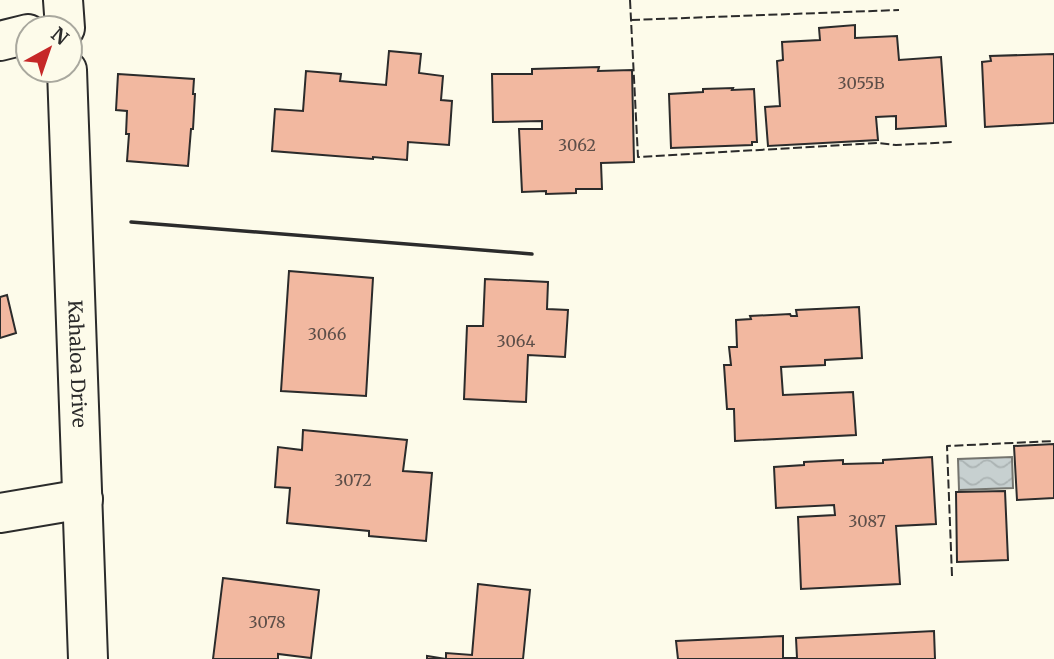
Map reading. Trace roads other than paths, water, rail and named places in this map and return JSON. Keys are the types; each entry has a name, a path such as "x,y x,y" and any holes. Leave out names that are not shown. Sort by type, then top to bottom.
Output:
{"street":[{"name":"Kahaloa Drive","path":"68,84 88,659"},
{"path":"0,513 83,499"}],"water":[{"path":"1012,457 1013,488 959,490 958,459"}]}
